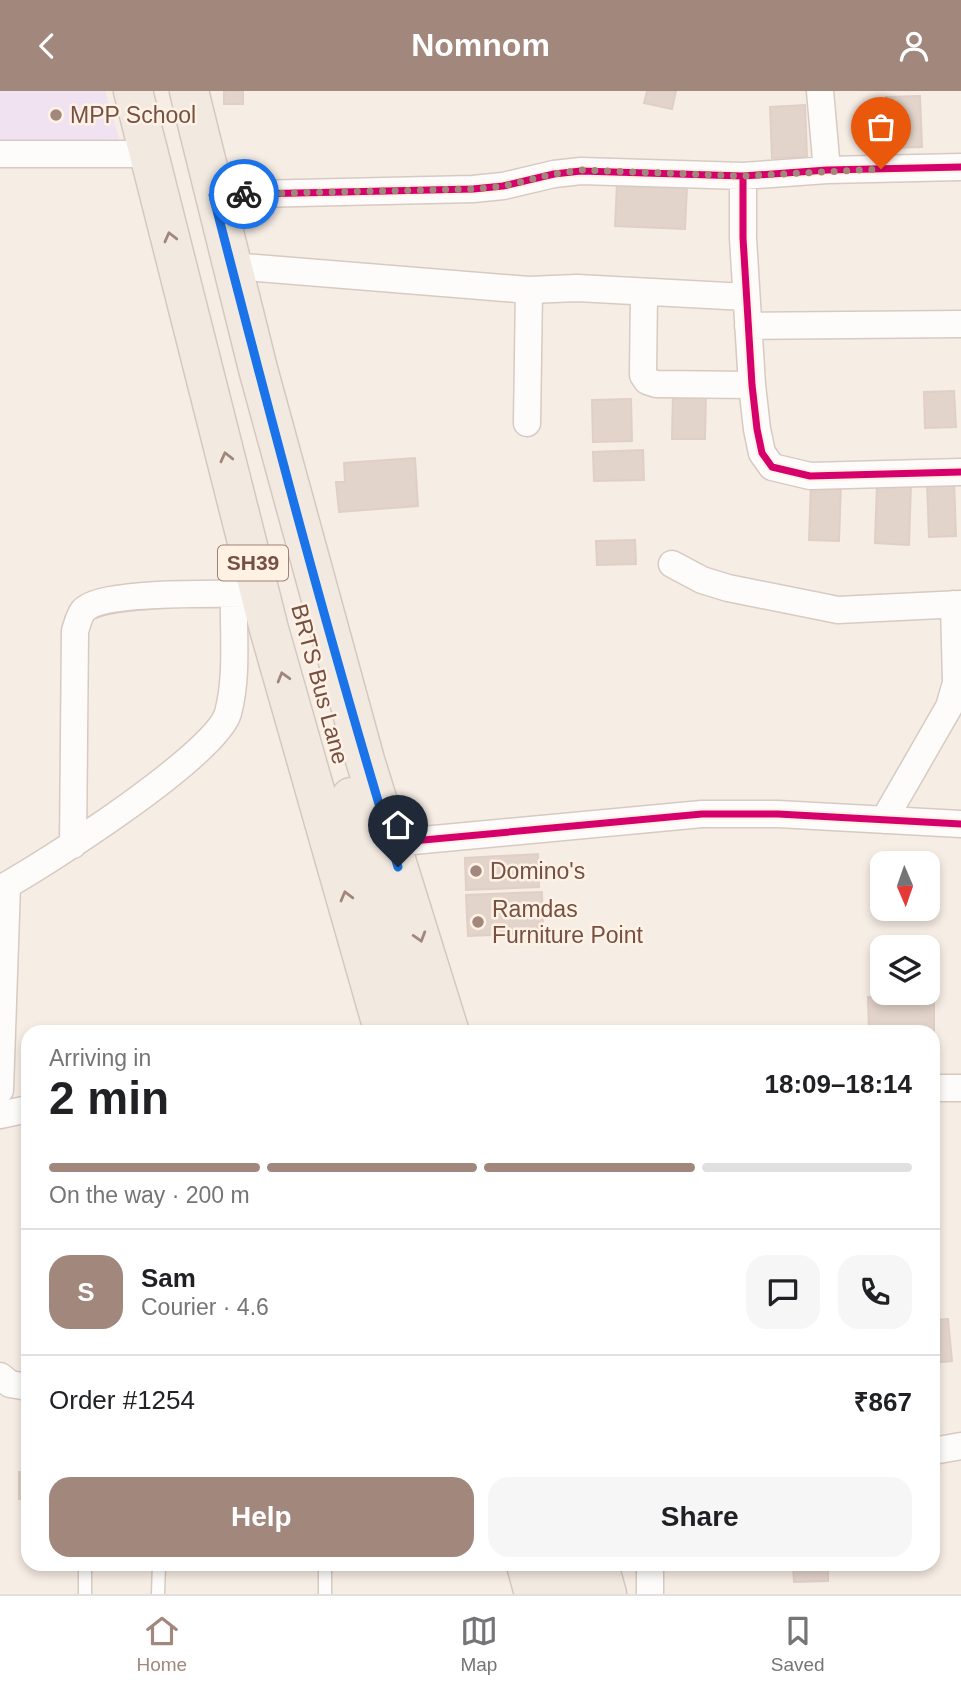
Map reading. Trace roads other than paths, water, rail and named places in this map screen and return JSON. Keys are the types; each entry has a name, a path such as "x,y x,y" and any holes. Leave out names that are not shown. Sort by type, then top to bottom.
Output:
{"main road":[{"name":"SH39","path":"133,91 247,594 382,1025"},
{"name":"BRTS Bus Lane","path":"165,91 232,362 375,890 416,1025"},
{"name":"SH39","path":"189,91 213,195 365,760 448,1025"},
{"path":"528,1571 534,1594"},
{"path":"566,1571 572,1594"},
{"path":"601,1571 607,1594"}],"street":[{"path":"820,91 827,170"},
{"path":"0,154 149,154"},
{"path":"213,195 473,189 503,186 581,170 743,176 827,170 961,167"},
{"path":"743,176 746,297 752,385 762,453 772,467 810,476 961,472"},
{"path":"232,266 529,290 577,288 746,297"},
{"path":"527,423 529,290"},
{"path":"644,292 643,375 647,381 656,384 752,385"},
{"path":"748,326 961,324"},
{"path":"671,564 702,580 814,607 851,610 958,604 956,683 948,707 884,820"},
{"path":"0,1090 3,887 73,845 161,780 213,737 228,714 247,594 153,595 99,602 84,610 75,631 73,845"},
{"path":"391,843 702,814 778,814 961,824"},
{"path":"940,1089 961,1088"},
{"path":"0,1115 21,1110"},
{"path":"0,1376 9,1384 21,1386"},
{"path":"940,1450 961,1446"},
{"path":"650,1571 650,1594"}],"lane":[{"path":"85,1571 85,1594"},
{"path":"158,1594 159,1571"},
{"path":"325,1571 325,1594"}],"place":[{"name":"MPP School","path":"56,115"},
{"name":"Domino's","path":"476,871"},
{"name":"Ramdas Furniture Point","path":"478,922"}]}
